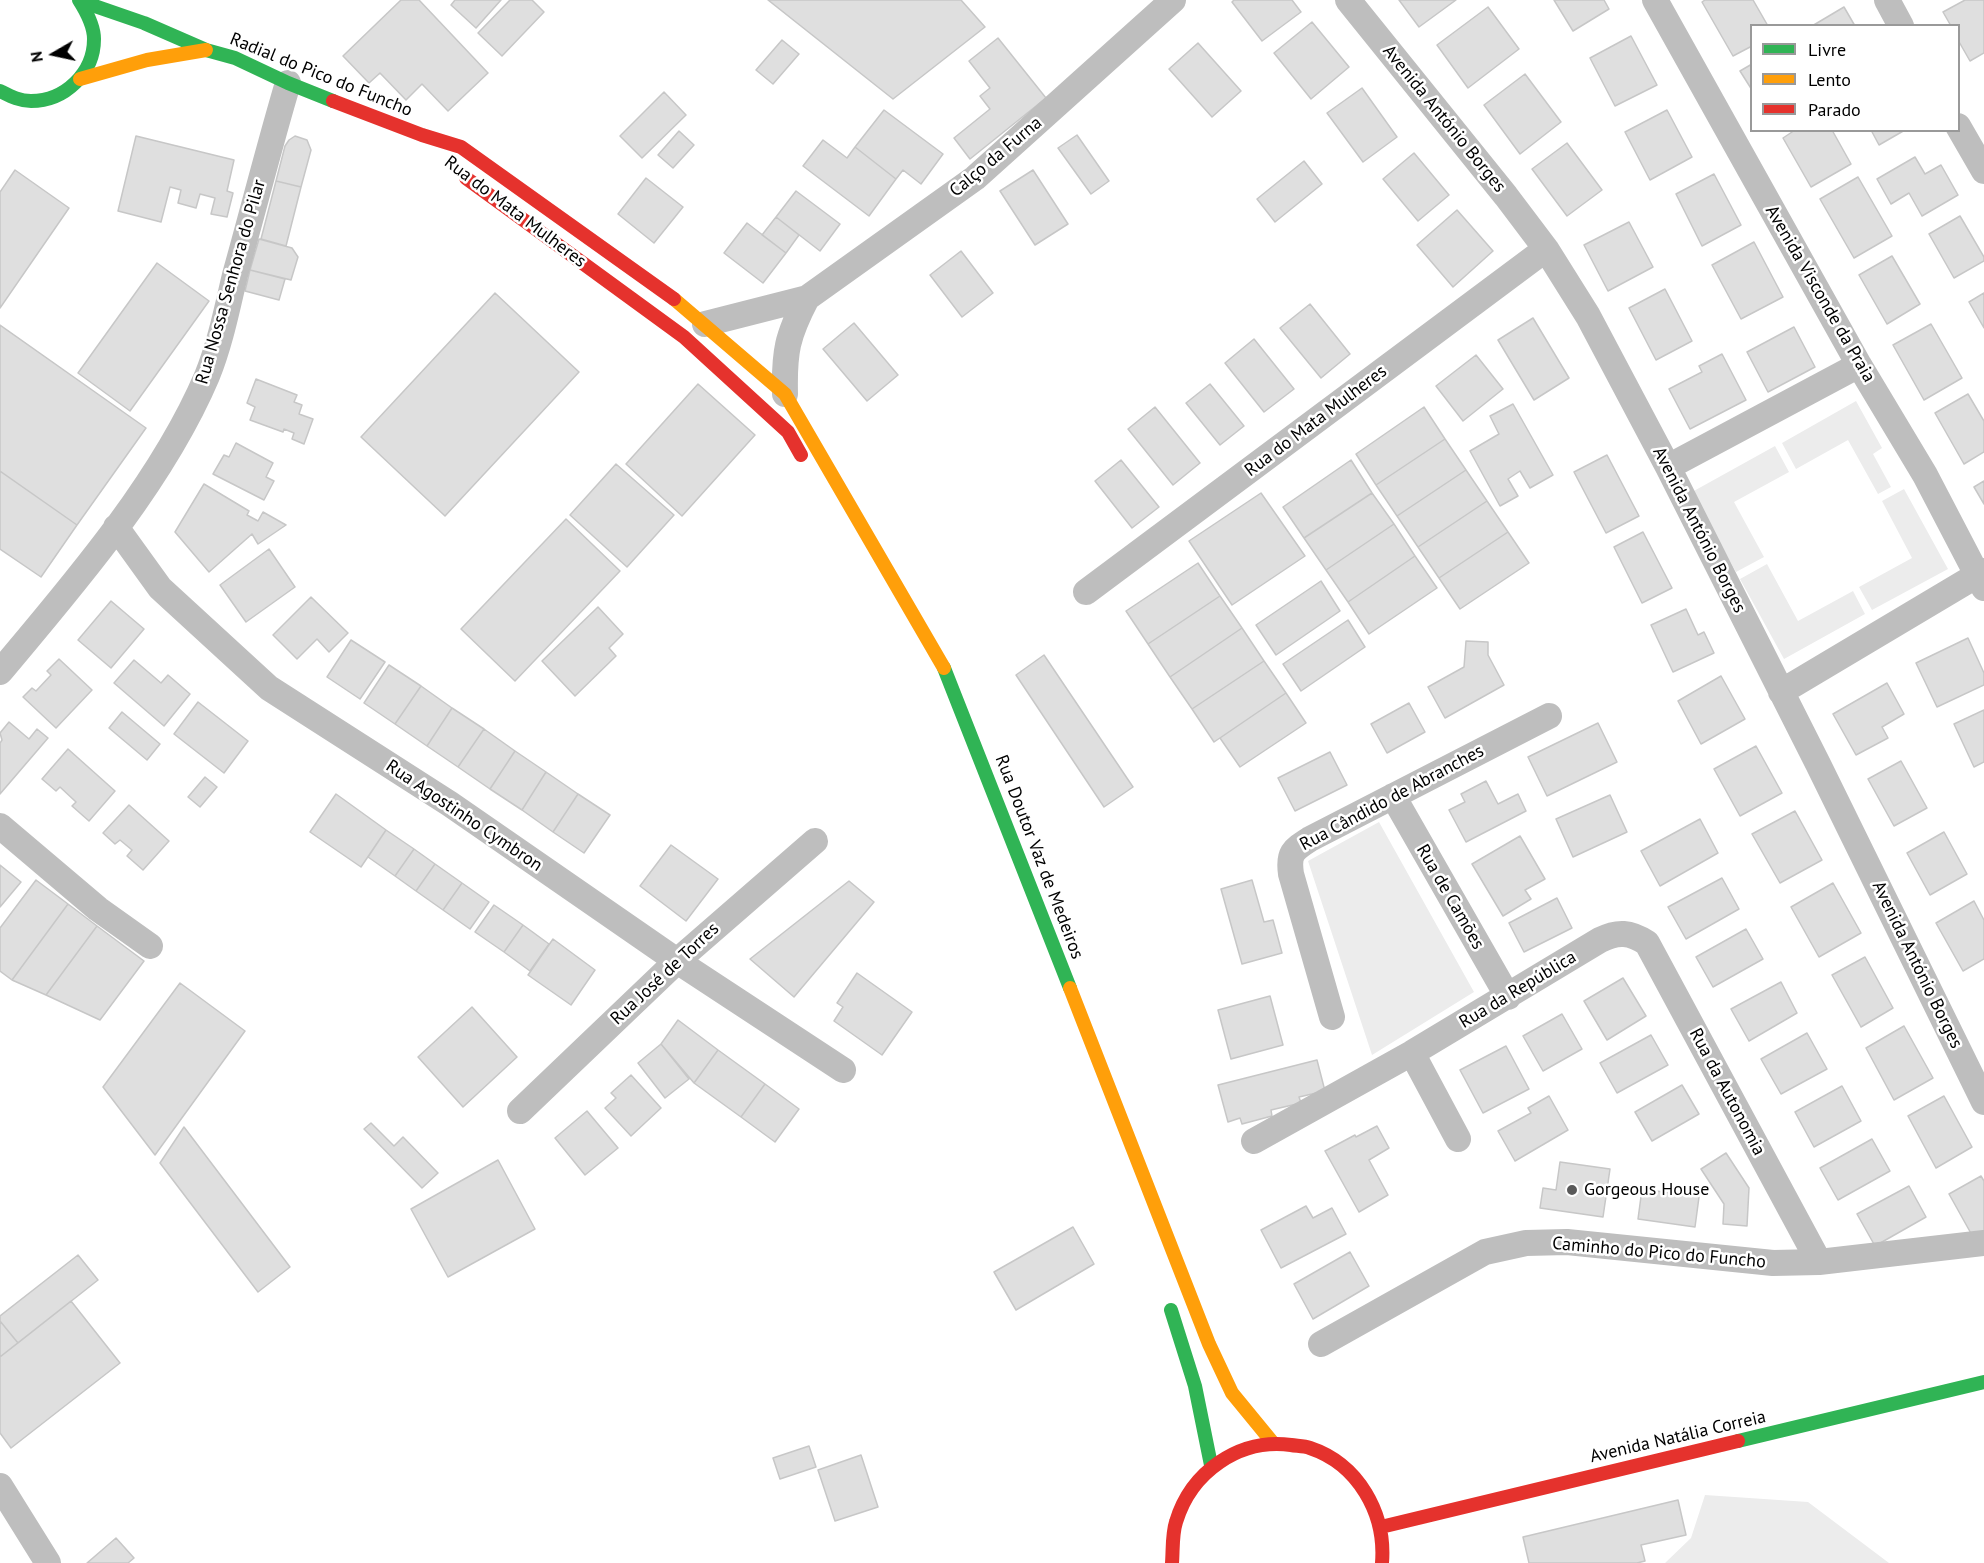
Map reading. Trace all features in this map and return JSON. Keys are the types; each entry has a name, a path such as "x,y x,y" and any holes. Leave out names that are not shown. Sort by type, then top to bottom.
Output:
{"street":[{"path":"2,94 26,101 46,100 65,93 80,79 91,61 94,40 91,19 79,0"},
{"name":"Radial do Pico do Funcho","path":"79,0 144,23 206,50 235,58 288,83 422,135"},
{"name":"Calço da Furna","path":"694,331 807,298 975,178 1173,0"},
{"name":"Avenida António Borges","path":"1348,0 1506,196 1546,249 1588,316 1668,467 1984,1101"},
{"name":"Avenida Visconde da Praia","path":"1655,0 1982,578"},
{"path":"1887,0 1900,24"},
{"name":"Radial do Pico do Funcho","path":"80,79 147,60 206,50"},
{"name":"Rua Nossa Senhora do Pilar","path":"0,672 55,607 148,484 193,405 208,374 288,83"},
{"path":"1960,128 1984,171"},
{"name":"Rua do Mata Mulheres","path":"422,135 441,157"},
{"name":"Rua do Mata Mulheres","path":"422,135 461,147 657,285 694,331"},
{"name":"Rua do Mata Mulheres","path":"457,171 694,331"},
{"name":"Rua do Mata Mulheres","path":"1086,592 1546,249"},
{"name":"Calço da Furna","path":"785,394 784,361 788,339 807,298"},
{"path":"694,331 788,432 805,462"},
{"name":"Rua Doutor Vaz de Medeiros","path":"694,331 785,394 949,676 1209,1344 1232,1393 1273,1443"},
{"path":"1668,467 1859,364"},
{"name":"Rua Agostinho Cymbron","path":"116,527 160,588 269,688 450,804 677,961 843,1070"},
{"path":"1781,692 1982,578"},
{"name":"Rua Cândido de Abranches","path":"1332,1017 1291,874 1289,861 1294,850 1310,839 1549,716"},
{"name":"Rua de Camões","path":"1393,796 1508,997"},
{"path":"0,826 98,909 150,946"},
{"name":"Rua José de Torres","path":"520,1111 677,961 815,841"},
{"name":"Rua da República","path":"1254,1141 1412,1053 1600,940 1611,934 1626,933"},
{"name":"Rua da Autonomia","path":"1626,933 1635,935 1647,943 1819,1262"},
{"path":"1412,1053 1458,1139"},
{"name":"Caminho do Pico do Funcho","path":"1321,1344 1485,1252 1526,1243 1567,1242 1773,1263 1819,1262 1984,1243"},
{"path":"1165,1292 1186,1348 1200,1401 1211,1465"},
{"name":"Avenida Natália Correia","path":"1381,1527 1984,1382"},
{"path":"1172,1563 1171,1543 1177,1513 1191,1486 1211,1465 1240,1449 1273,1443 1297,1445 1313,1450 1342,1465 1360,1483 1373,1504 1381,1527 1382,1563"},
{"path":"0,1486 48,1563"}],"shaded area":[{"path":"1856,401 1882,448 1873,454 1891,487 1878,494 1848,440 1796,469 1782,443"},
{"path":"1775,446 1789,472 1734,502 1764,557 1736,572 1692,492"},
{"path":"1904,489 1948,569 1872,610 1859,587 1912,558 1882,501"},
{"path":"1767,564 1798,621 1853,591 1865,614 1784,659 1740,579"},
{"path":"1379,822 1474,992 1372,1055 1308,861"},
{"path":"1705,1495 1808,1502 1889,1563 1665,1563 1691,1538"}],"building":[{"path":"401,0 419,0 488,73 448,111 422,84 406,100 380,73 369,83 343,56"},
{"path":"455,0 501,0 476,28 451,5"},
{"path":"510,0 532,0 544,12 502,56 478,33"},
{"path":"768,0 961,0 985,27 893,99"},
{"path":"1234,0 1292,0 1301,12 1262,41 1232,2"},
{"path":"1399,0 1456,0 1419,27"},
{"path":"1554,0 1604,0 1609,9 1573,31"},
{"path":"1705,0 1753,0 1767,24 1750,24 1750,47 1733,56 1702,2"},
{"path":"1965,0 1984,0 1984,53 1970,61 1960,44 1960,24 1950,24 1943,12"},
{"path":"1488,7 1519,49 1468,88 1437,45"},
{"path":"1844,7 1854,24 1815,24"},
{"path":"1312,22 1349,67 1311,99 1274,53"},
{"path":"1631,36 1657,85 1615,106 1590,58"},
{"path":"998,38 1046,98 970,159 954,138 990,109 980,96 990,88 969,61"},
{"path":"782,40 799,54 773,84 756,70"},
{"path":"1198,43 1241,91 1212,117 1169,69"},
{"path":"1750,65 1750,87 1740,71"},
{"path":"1525,74 1561,122 1520,154 1484,105"},
{"path":"1362,88 1397,137 1363,162 1327,113"},
{"path":"664,92 686,115 642,158 620,136"},
{"path":"884,110 943,154 921,184 903,170 896,179 855,147"},
{"path":"1667,110 1692,157 1650,180 1625,132"},
{"path":"679,131 694,145 673,168 658,155"},
{"path":"1792,132 1833,132 1851,164 1811,187 1783,138"},
{"path":"1872,132 1902,132 1879,145"},
{"path":"1077,135 1109,181 1091,194 1058,148"},
{"path":"136,136 234,160 227,191 233,193 227,217 211,214 215,198 200,194 196,208 178,203 181,190 170,187 161,222 118,211"},
{"path":"295,136 307,140 311,150 301,187 276,181 285,146"},
{"path":"823,140 847,158 855,147 896,179 869,216 803,166"},
{"path":"1567,143 1602,190 1567,216 1532,169"},
{"path":"1414,153 1449,195 1418,221 1383,179"},
{"path":"1915,157 1925,174 1941,165 1958,195 1922,216 1909,193 1891,204 1877,179"},
{"path":"1304,161 1322,184 1275,222 1257,199"},
{"path":"15,170 69,208 0,308 0,192"},
{"path":"1033,170 1068,224 1035,245 1000,191"},
{"path":"1714,174 1741,225 1702,246 1676,194"},
{"path":"1858,177 1892,236 1854,258 1820,199"},
{"path":"646,178 683,207 654,243 618,214"},
{"path":"276,181 301,187 286,246 261,239"},
{"path":"796,191 840,224 820,251 776,217"},
{"path":"1457,210 1493,251 1453,287 1417,245"},
{"path":"1960,216 1984,257 1984,261 1954,278 1929,234"},
{"path":"776,217 799,235 786,253 762,235"},
{"path":"1629,222 1653,267 1608,291 1584,245"},
{"path":"747,223 786,253 763,283 724,253"},
{"path":"259,239 292,248 298,257 291,280 250,270"},
{"path":"1754,242 1783,297 1741,319 1712,265"},
{"path":"961,251 993,293 962,317 930,275"},
{"path":"1892,256 1920,304 1887,324 1859,275"},
{"path":"157,263 209,301 130,411 78,373"},
{"path":"250,270 285,279 279,300 245,291"},
{"path":"1665,289 1692,341 1656,360 1629,308"},
{"path":"495,293 579,372 445,516 361,437"},
{"path":"1984,293 1984,328 1969,302"},
{"path":"1310,304 1350,354 1321,378 1280,328"},
{"path":"1533,318 1569,378 1534,400 1498,340"},
{"path":"854,323 898,375 867,401 823,349"},
{"path":"1931,324 1962,378 1924,400 1893,345"},
{"path":"0,325 146,428 77,525 0,471"},
{"path":"1794,327 1815,367 1768,392 1747,352"},
{"path":"1254,339 1294,389 1264,412 1225,363"},
{"path":"1722,354 1746,400 1690,429 1669,389 1702,372 1699,366"},
{"path":"1476,355 1503,389 1463,421 1436,386"},
{"path":"256,379 297,395 294,402 302,405 299,414 313,419 304,444 292,439 294,433 284,429 283,432 250,420 255,407 247,403"},
{"path":"698,384 755,435 682,516 626,464"},
{"path":"1210,384 1244,426 1220,445 1186,403"},
{"path":"1968,394 1984,421 1984,452 1964,464 1935,413"},
{"path":"1513,404 1553,475 1530,488 1520,471 1508,479 1518,496 1500,506 1470,451 1499,434 1490,416"},
{"path":"1155,407 1200,463 1173,485 1128,429"},
{"path":"1424,407 1445,439 1376,485 1356,454"},
{"path":"1445,439 1466,470 1397,516 1376,485"},
{"path":"236,443 273,463 266,477 274,481 264,500 213,474 224,455 229,457"},
{"path":"1607,455 1639,516 1606,533 1574,472"},
{"path":"1121,460 1159,507 1132,528 1095,481"},
{"path":"1351,460 1372,493 1304,538 1283,507"},
{"path":"616,464 674,515 627,567 570,515"},
{"path":"1466,470 1487,501 1418,547 1397,516"},
{"path":"0,471 77,525 41,577 0,549"},
{"path":"1984,481 1984,504 1974,487"},
{"path":"204,484 249,511 247,515 258,521 263,512 286,525 258,544 252,534 209,572 175,532"},
{"path":"1261,493 1305,556 1232,605 1189,541"},
{"path":"1372,493 1394,524 1326,570 1304,538"},
{"path":"1487,501 1508,532 1439,578 1418,547"},
{"path":"566,519 620,571 515,681 461,629"},
{"path":"1394,524 1415,556 1348,602 1326,570"},
{"path":"1508,532 1529,563 1460,609 1439,578"},
{"path":"1643,532 1672,588 1642,603 1614,547"},
{"path":"269,549 295,587 246,622 220,585"},
{"path":"1415,556 1437,588 1369,634 1348,602"},
{"path":"1198,563 1220,596 1148,644 1126,611"},
{"path":"1321,581 1340,611 1276,655 1256,625"},
{"path":"1220,596 1242,628 1170,677 1148,644"},
{"path":"311,597 348,633 329,652 317,639 297,659 273,635"},
{"path":"111,601 144,629 111,668 78,640"},
{"path":"598,607 623,634 609,648 616,656 575,696 542,661"},
{"path":"1686,609 1698,635 1704,632 1714,653 1673,672 1651,625"},
{"path":"1348,620 1365,647 1301,691 1283,664"},
{"path":"1242,628 1264,661 1192,709 1170,677"},
{"path":"1968,638 1984,673 1984,685 1937,707 1916,663"},
{"path":"351,640 385,662 360,699 327,677"},
{"path":"1466,641 1488,642 1488,655 1504,685 1445,718 1428,687 1464,667"},
{"path":"1044,655 1133,787 1104,807 1016,675"},
{"path":"59,659 92,690 56,728 23,697 32,688 36,691 51,675 47,671"},
{"path":"134,660 161,683 168,675 190,694 164,726 114,683"},
{"path":"1264,661 1286,693 1214,742 1192,709"},
{"path":"389,665 421,686 395,724 364,703"},
{"path":"1721,676 1745,719 1701,744 1678,701"},
{"path":"1887,683 1904,714 1882,727 1888,738 1856,755 1833,714"},
{"path":"421,686 452,708 427,746 395,724"},
{"path":"1286,693 1306,723 1240,767 1220,738"},
{"path":"198,702 248,741 224,773 174,734"},
{"path":"1409,703 1425,732 1387,753 1371,724"},
{"path":"452,708 484,729 458,767 427,746"},
{"path":"1984,710 1984,762 1974,767 1954,724"},
{"path":"122,712 160,744 147,760 109,728"},
{"path":"9,722 29,739 37,729 48,738 0,794 0,743 2,740 0,733"},
{"path":"1598,723 1617,762 1547,796 1528,757"},
{"path":"484,729 515,751 490,789 458,767"},
{"path":"1756,746 1782,793 1740,816 1714,769"},
{"path":"68,749 115,791 89,821 72,806 76,802 60,787 56,791 42,779"},
{"path":"515,751 546,772 522,810 490,789"},
{"path":"1330,752 1347,785 1295,811 1278,778"},
{"path":"1901,761 1927,808 1894,826 1868,779"},
{"path":"546,772 578,794 553,832 522,810"},
{"path":"205,777 217,787 200,807 188,797"},
{"path":"1486,781 1498,804 1518,794 1526,811 1466,842 1449,810 1465,802 1461,794"},
{"path":"336,794 386,830 361,867 310,832"},
{"path":"578,794 610,815 584,853 553,832"},
{"path":"1610,795 1627,832 1573,857 1556,819"},
{"path":"129,805 169,841 143,870 127,856 132,850 120,840 115,844 103,833"},
{"path":"1795,811 1822,860 1780,883 1752,834"},
{"path":"1700,819 1718,853 1660,886 1641,851"},
{"path":"386,830 414,849 395,876 368,857"},
{"path":"1944,832 1967,874 1930,895 1907,853"},
{"path":"1520,836 1545,879 1525,890 1531,899 1503,916 1472,864"},
{"path":"671,845 718,879 686,921 640,886"},
{"path":"414,849 435,864 416,891 395,876"},
{"path":"435,864 462,883 443,910 416,891"},
{"path":"0,865 21,882 0,907"},
{"path":"1722,878 1739,909 1686,939 1668,907"},
{"path":"36,880 68,904 12,980 0,971 0,928"},
{"path":"1252,880 1264,922 1273,920 1282,953 1242,964 1221,889"},
{"path":"849,881 874,902 794,997 750,959"},
{"path":"462,883 489,902 470,929 443,910"},
{"path":"1833,883 1861,933 1819,957 1791,907"},
{"path":"1557,898 1572,928 1524,952 1509,923"},
{"path":"1974,901 1984,920 1984,959 1963,971 1936,923"},
{"path":"68,904 97,926 46,995 12,980"},
{"path":"494,905 523,925 504,952 475,932"},
{"path":"523,925 549,944 530,971 504,952"},
{"path":"97,926 144,961 100,1020 46,995"},
{"path":"1746,929 1763,959 1713,987 1696,957"},
{"path":"553,939 595,970 571,1005 528,975"},
{"path":"1865,957 1893,1008 1861,1027 1832,975"},
{"path":"857,973 912,1012 882,1055 834,1021 843,1007 837,1003"},
{"path":"1623,978 1646,1016 1607,1040 1584,1001"},
{"path":"1781,982 1797,1013 1749,1041 1731,1009"},
{"path":"180,983 245,1031 155,1155 103,1087"},
{"path":"1270,996 1283,1045 1231,1059 1218,1010"},
{"path":"472,1007 517,1057 463,1107 418,1057"},
{"path":"1562,1014 1582,1049 1543,1071 1523,1036"},
{"path":"678,1020 718,1050 694,1083 661,1044"},
{"path":"1904,1026 1933,1078 1894,1100 1866,1048"},
{"path":"1807,1033 1827,1069 1781,1094 1761,1059"},
{"path":"1651,1035 1668,1065 1617,1093 1600,1063"},
{"path":"661,1044 689,1079 665,1098 638,1063"},
{"path":"1506,1046 1529,1089 1483,1113 1460,1070"},
{"path":"718,1050 765,1084 741,1117 694,1083"},
{"path":"1317,1060 1325,1091 1299,1097 1301,1103 1271,1110 1272,1116 1242,1124 1240,1118 1228,1122 1218,1085"},
{"path":"631,1075 661,1108 631,1136 605,1108 616,1098 611,1093"},
{"path":"765,1084 799,1109 775,1142 741,1117"},
{"path":"1682,1085 1699,1114 1652,1141 1635,1112"},
{"path":"1842,1086 1861,1121 1814,1147 1795,1112"},
{"path":"1549,1096 1568,1130 1515,1161 1498,1131 1531,1113 1528,1108"},
{"path":"1944,1096 1972,1147 1936,1168 1908,1116"},
{"path":"587,1111 618,1148 585,1175 555,1138"},
{"path":"371,1123 394,1146 403,1137 438,1173 422,1188 364,1129"},
{"path":"1377,1126 1389,1148 1369,1160 1388,1195 1359,1212 1325,1151"},
{"path":"184,1127 290,1267 258,1292 160,1163"},
{"path":"1872,1139 1890,1171 1838,1200 1820,1168"},
{"path":"1726,1153 1749,1188 1747,1226 1723,1224 1724,1204 1701,1169"},
{"path":"498,1160 535,1229 448,1277 411,1209"},
{"path":"1560,1162 1610,1169 1603,1217 1540,1208 1543,1188 1556,1190"},
{"path":"1981,1176 1984,1181 1984,1231 1973,1237 1949,1194"},
{"path":"1909,1186 1926,1217 1875,1246 1857,1214"},
{"path":"1642,1189 1699,1197 1695,1227 1638,1219"},
{"path":"1306,1206 1313,1218 1332,1208 1346,1234 1281,1268 1261,1230"},
{"path":"1073,1227 1094,1264 1016,1310 994,1272"},
{"path":"1350,1252 1369,1286 1313,1319 1294,1284"},
{"path":"78,1255 98,1280 18,1343 0,1321 0,1316"},
{"path":"71,1301 120,1363 11,1448 0,1433 0,1357"},
{"path":"0,1321 18,1343 0,1357"},
{"path":"809,1446 816,1467 780,1479 773,1458"},
{"path":"861,1455 878,1507 835,1521 818,1470"},
{"path":"1678,1500 1686,1535 1641,1545 1645,1561 1637,1563 1529,1563 1523,1537"},
{"path":"116,1538 134,1558 128,1563 87,1563"}],"traffic: fast":[{"path":"0,91 22,100 43,100 66,90 83,74 93,51 94,34 87,13 79,0"},
{"path":"80,1 144,23 206,50 235,58 333,101"},
{"path":"944,668 1070,988"},
{"path":"1171,1310 1195,1386 1211,1465"},
{"path":"1738,1441 1984,1382"}],"traffic: slow":[{"path":"80,79 147,60 206,50"},
{"path":"674,299 785,394 944,668"},
{"path":"1070,988 1209,1344 1232,1393 1273,1443"}],"traffic: jam":[{"path":"333,101 422,135 461,147 674,299"},
{"path":"466,178 684,337 788,432 801,455"},
{"path":"1381,1527 1738,1441"},
{"path":"1172,1563 1176,1522 1193,1488 1205,1474 1236,1453 1272,1444 1310,1448 1327,1455 1355,1478 1374,1509 1382,1544 1382,1563"}],"place":[{"name":"Gorgeous House","path":"1572,1190"}]}
